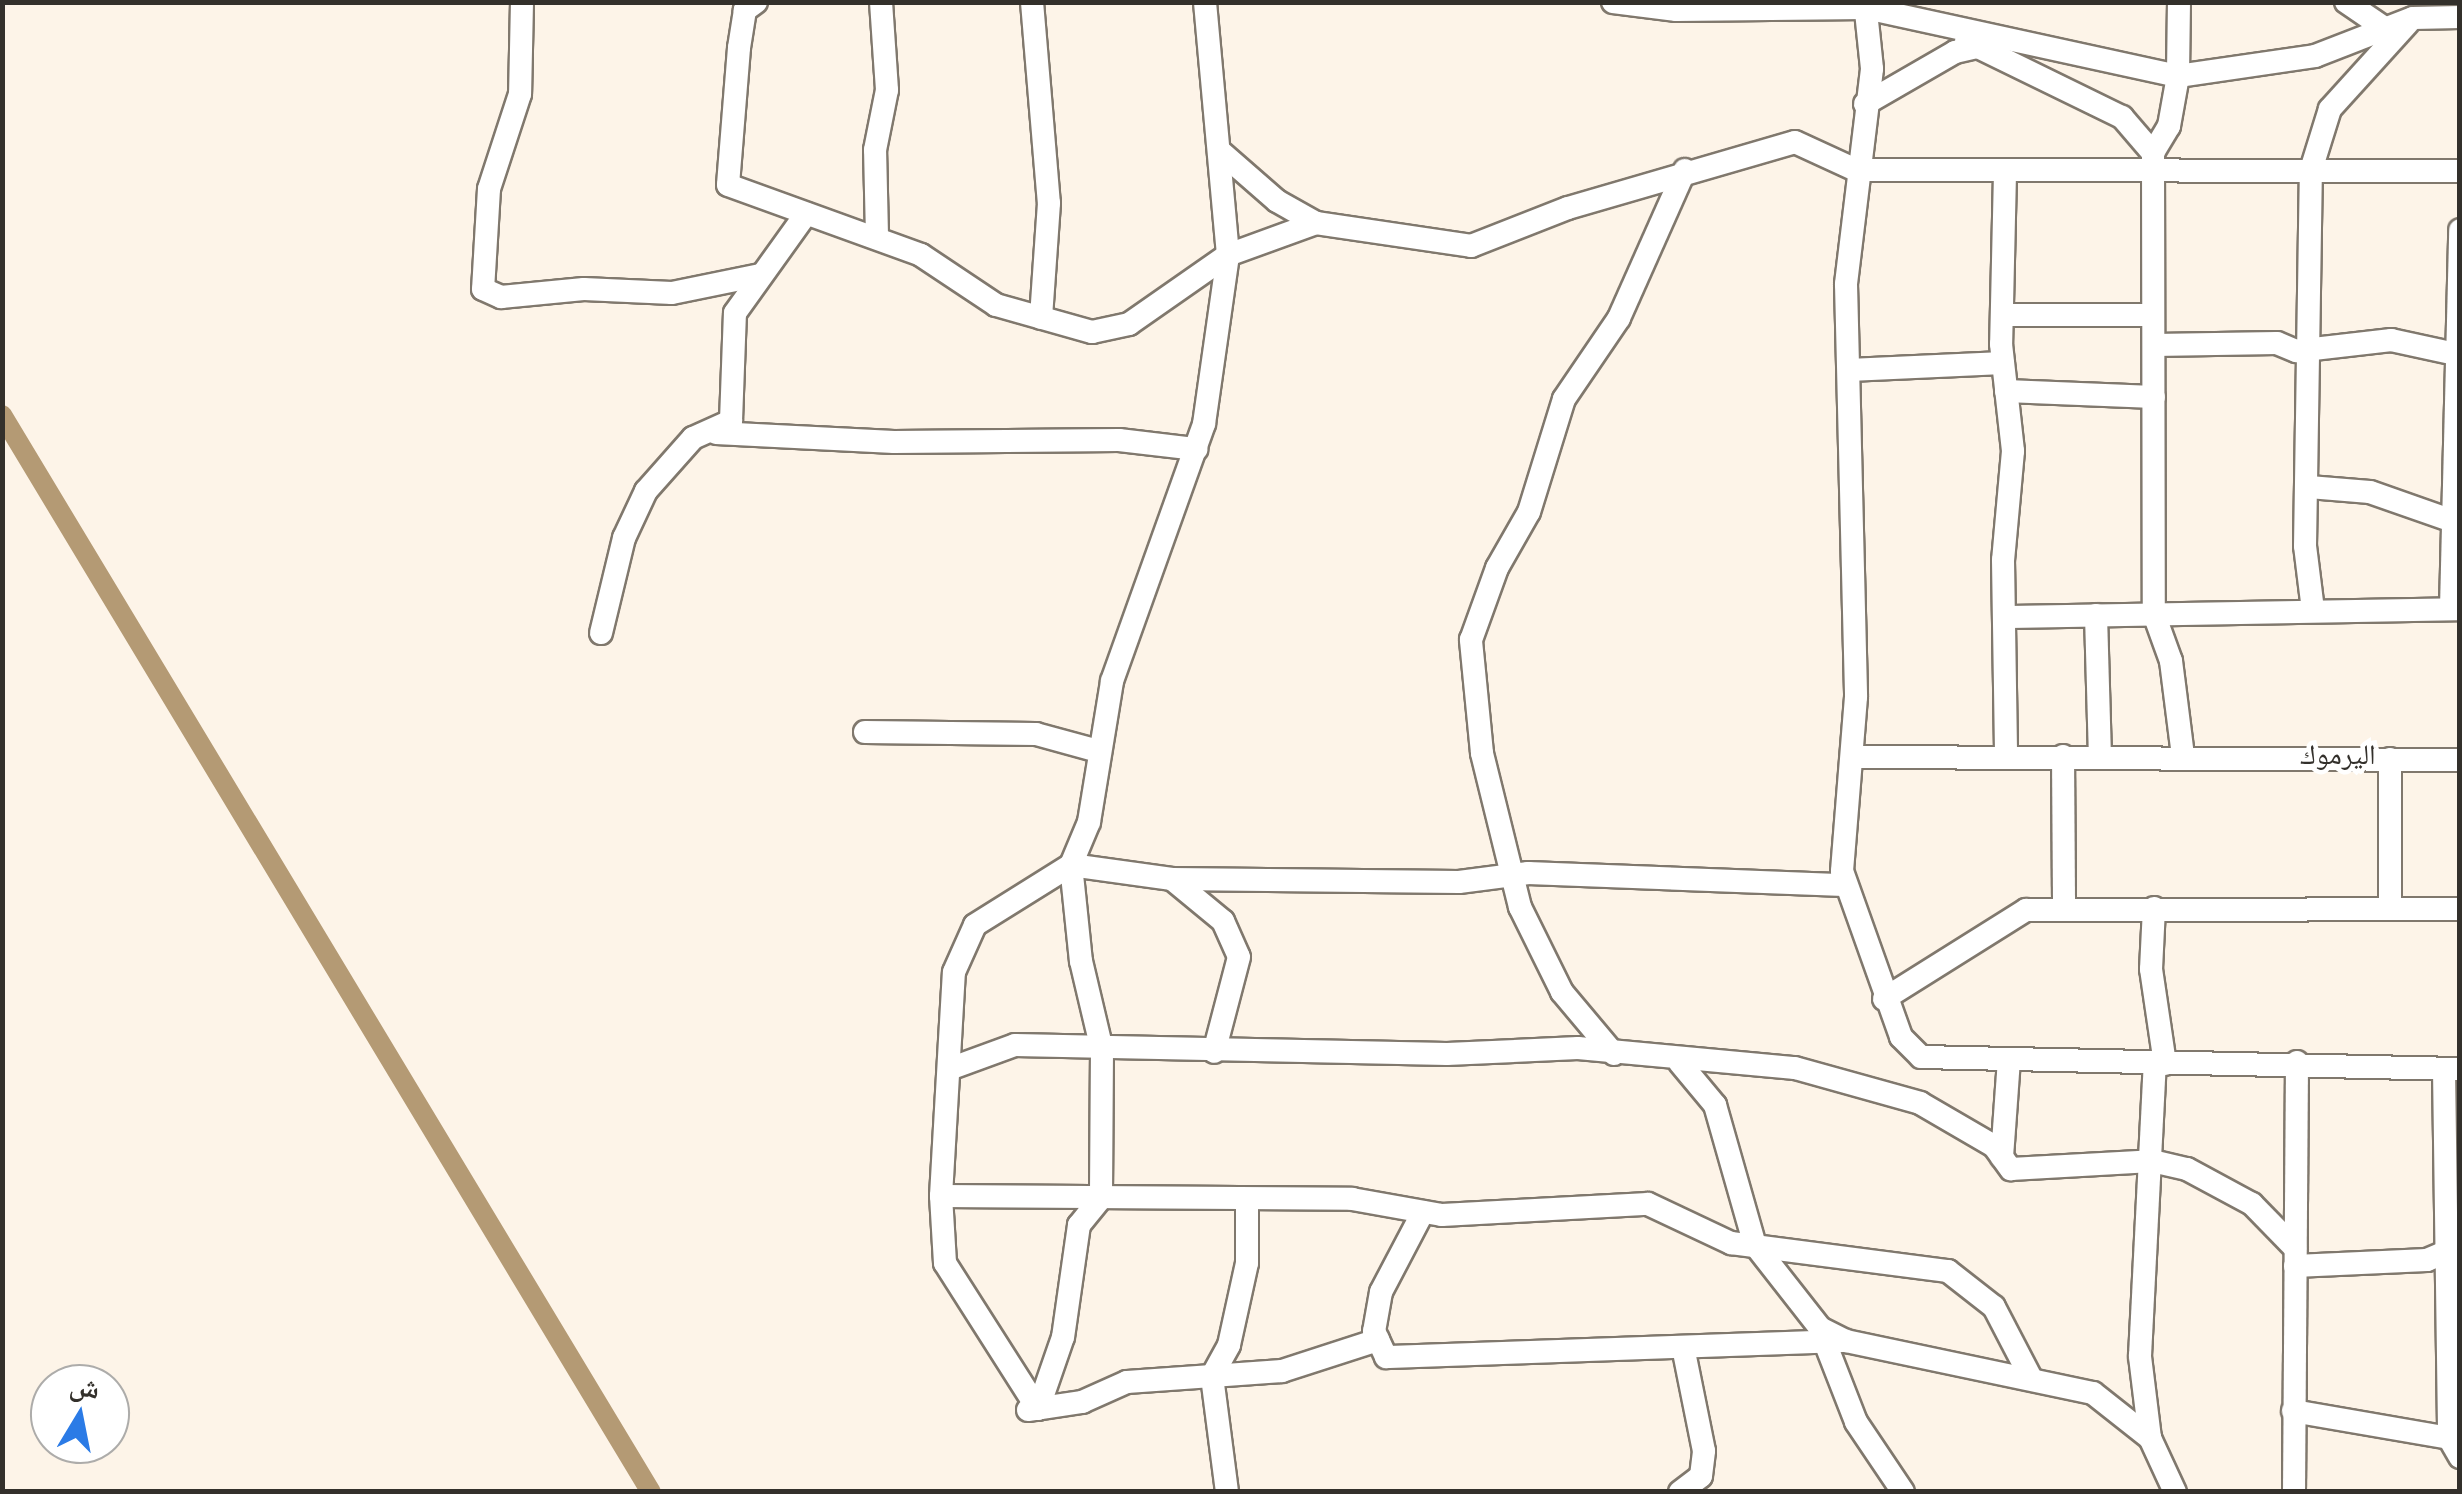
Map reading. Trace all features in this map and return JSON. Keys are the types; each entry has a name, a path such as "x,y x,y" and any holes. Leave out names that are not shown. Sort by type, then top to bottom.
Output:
{"street":[{"path":"522,2 520,94 489,189 482,289 501,297 584,289 672,294 760,275"},
{"path":"756,2 745,10 739,48 728,184 877,236 996,305 1092,332 1129,324 1228,255 1316,223"},
{"path":"877,236 875,150 887,90 881,2"},
{"path":"1032,2 1048,203 1041,318"},
{"path":"1032,1410 1063,1337 1080,1225 1101,1198 1102,1050 1081,962 1071,865 1089,822 1112,681 1196,449 1222,339 1228,255 1222,153 1204,2"},
{"path":"1613,2 1866,5 1949,30 2178,76 2315,56 2414,18 2460,17"},
{"path":"2180,2 2178,76 2169,126 2154,163 2154,614 2171,661 2183,756"},
{"path":"2346,2 2386,29"},
{"path":"1866,5 1872,68 1856,170 1849,370 1853,757 1844,885 1884,1000 1901,1037 1922,1058 2160,1064 2297,1062 2452,1069 2454,1448 2293,1412"},
{"path":"2314,610 2306,350 2311,170 2330,109 2414,18"},
{"path":"1949,30 1976,48 2122,117 2154,163"},
{"path":"1866,104 1976,48 2002,41"},
{"path":"1222,153 1276,201 1316,223 1471,246 1685,170 1795,142 1856,170 2005,173 2154,163 2460,171"},
{"path":"1614,1054 1562,992 1510,876 1482,752 1471,640 1496,568 1529,512 1564,399 1618,318 1685,170"},
{"path":"2005,173 2003,363 2013,451 2006,617 2006,756"},
{"path":"716,433 730,421 735,313 806,214"},
{"path":"2006,617 2455,608 2450,520 2460,230"},
{"path":"2002,315 2154,315"},
{"path":"2154,345 2277,343 2306,350 2391,340 2455,354"},
{"path":"1849,370 2003,363"},
{"path":"2006,391 2154,396"},
{"path":"601,633 624,538 646,491 693,438 716,433 894,442 1118,440 1196,449"},
{"path":"2308,487 2370,492 2450,520"},
{"path":"2096,615 2100,756"},
{"path":"866,732 1036,734 1098,751"},
{"path":"2063,756 2064,907"},
{"path":"1853,757 2460,760"},
{"path":"2390,759 2390,907"},
{"path":"1032,1410 946,1263 940,1196 952,1068 954,972 975,925 1071,865 1172,879 1510,876 1844,885"},
{"path":"1172,879 1223,921 1240,956 1214,1052"},
{"path":"2154,908 2151,969 2160,1064 2140,1356 2150,1438 2175,1492"},
{"path":"1884,1000 2026,910 2460,909"},
{"path":"952,1068 1014,1045 1214,1052 1614,1054 1680,1064 1795,1068 1857,1081 1960,1122 2002,1157 2011,1170 2152,1160 2217,1180 2295,1257 2387,1264 2454,1248"},
{"path":"2002,1157 2009,1060"},
{"path":"2294,1492 2297,1062"},
{"path":"1680,1064 1723,1123 1755,1245 1821,1335 1856,1422 1903,1492"},
{"path":"940,1196 1352,1199 1423,1212 1648,1204 1730,1243 1948,1271 1994,1306 2031,1378"},
{"path":"1226,1492 1212,1376 1228,1344 1247,1263 1248,1200"},
{"path":"1423,1212 1381,1292 1378,1340 1386,1357 1430,1360 1684,1352 1821,1335 2094,1394 2150,1438"},
{"path":"1032,1410 1082,1402 1127,1382 1282,1371 1378,1340"},
{"path":"1680,1492 1701,1476 1704,1452 1684,1352"}],"waterway":[{"path":"2,415 651,1492"}],"district":[{"name":"اليرموك","path":"2338,754"}]}
